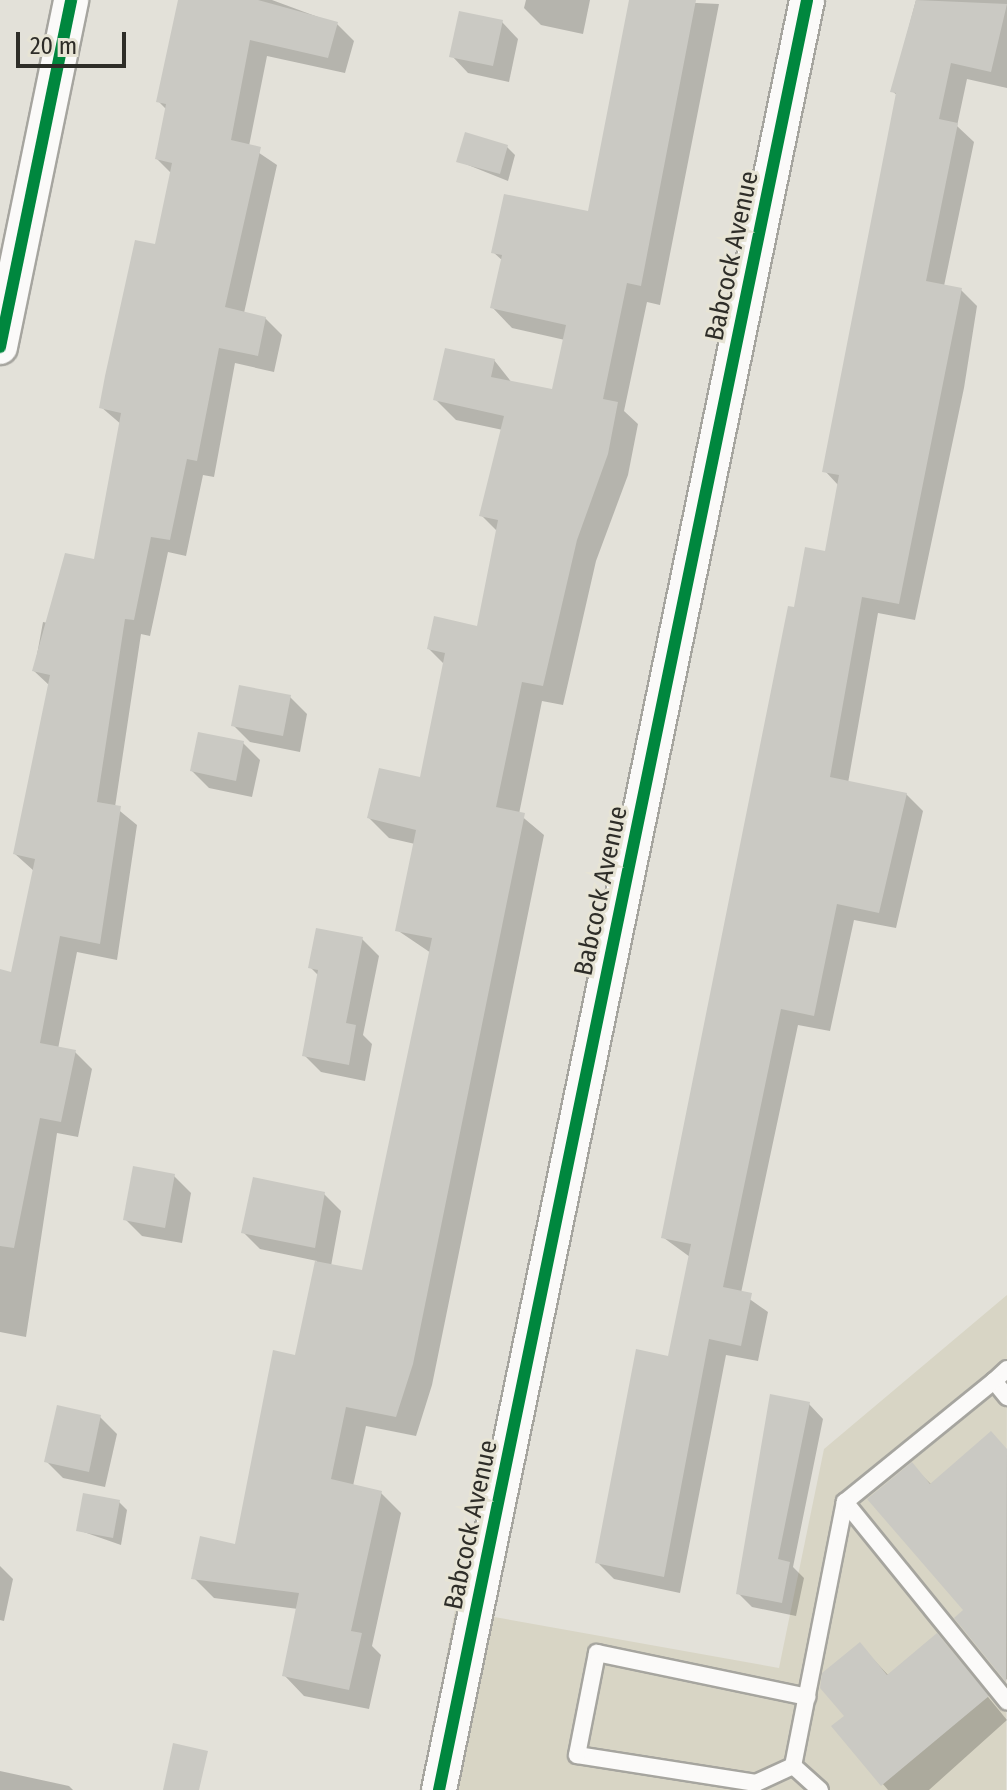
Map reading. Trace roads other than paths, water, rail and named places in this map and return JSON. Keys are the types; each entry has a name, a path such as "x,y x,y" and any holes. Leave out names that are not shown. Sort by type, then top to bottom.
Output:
{"street":[{"path":"0,347 71,0"},
{"name":"Babcock Avenue","path":"439,1790 807,0"}],"lane":[{"path":"793,1766 845,1502 1007,1369"},
{"path":"994,1381 1007,1397"},
{"path":"845,1502 1007,1701"},
{"path":"793,1766 756,1783 577,1755 597,1653 807,1697"},
{"path":"793,1766 820,1790"}]}
